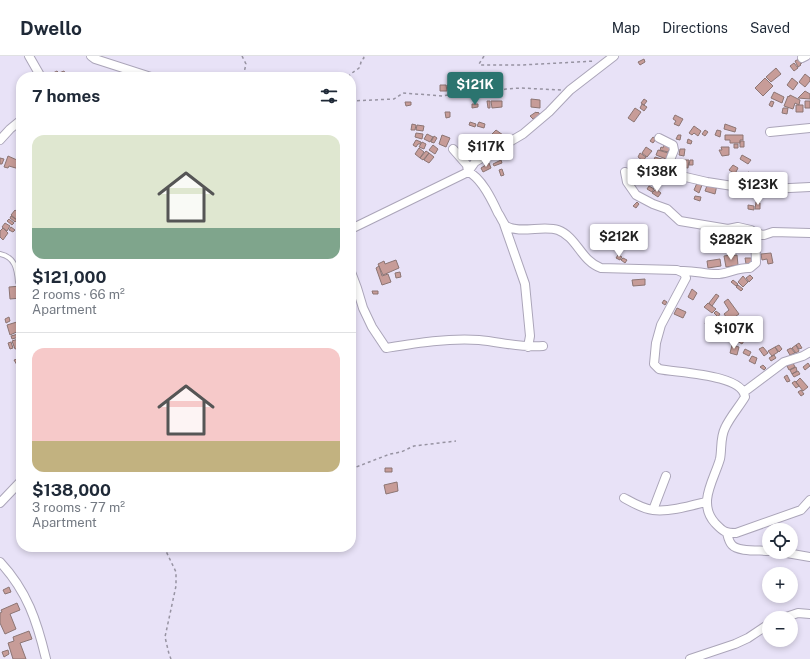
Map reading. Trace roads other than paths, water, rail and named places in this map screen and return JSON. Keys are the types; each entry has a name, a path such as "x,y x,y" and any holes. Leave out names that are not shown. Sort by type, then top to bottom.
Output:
{"street":[{"path":"28,56 39,72"},
{"path":"91,56 95,59 135,72"},
{"path":"356,227 468,172 475,162 523,134 549,112 570,90 611,58"},
{"path":"0,140 16,125"},
{"path":"770,132 810,128"},
{"path":"659,138 673,145 674,150 668,165 677,175 739,187 770,189 810,187"},
{"path":"453,149 467,165 468,172"},
{"path":"468,172 473,174 493,202 504,224 525,284 530,336 528,347"},
{"path":"625,172 627,182 636,195 666,209 680,221 728,229 738,227 764,235 773,232 810,233"},
{"path":"504,224 511,228 556,229 569,237 589,262 601,268 681,271 692,270 718,274 742,267 750,268 756,263 755,233"},
{"path":"681,271 684,273 686,278 661,325 656,343 654,364 659,369 726,380 738,385 744,392 745,396 724,429 720,458 712,478 706,502 713,520 722,530 727,533 736,533 801,510 810,500"},
{"path":"356,285 363,308 372,327 386,348 445,340 479,340 528,347 543,346"},
{"path":"744,392 784,362 803,356 810,352"},
{"path":"653,510 666,476"},
{"path":"0,502 16,486"},
{"path":"624,498 641,507 653,510 682,508 706,502"},
{"path":"727,533 730,544 735,547 740,549 762,551"},
{"path":"798,555 810,557"},
{"path":"0,562 24,593 38,626 46,659"},
{"path":"798,613 810,614"},
{"path":"690,659 735,644 748,638 762,629"}],"lane":[{"path":"0,254 4,254 13,260 16,267"}]}
